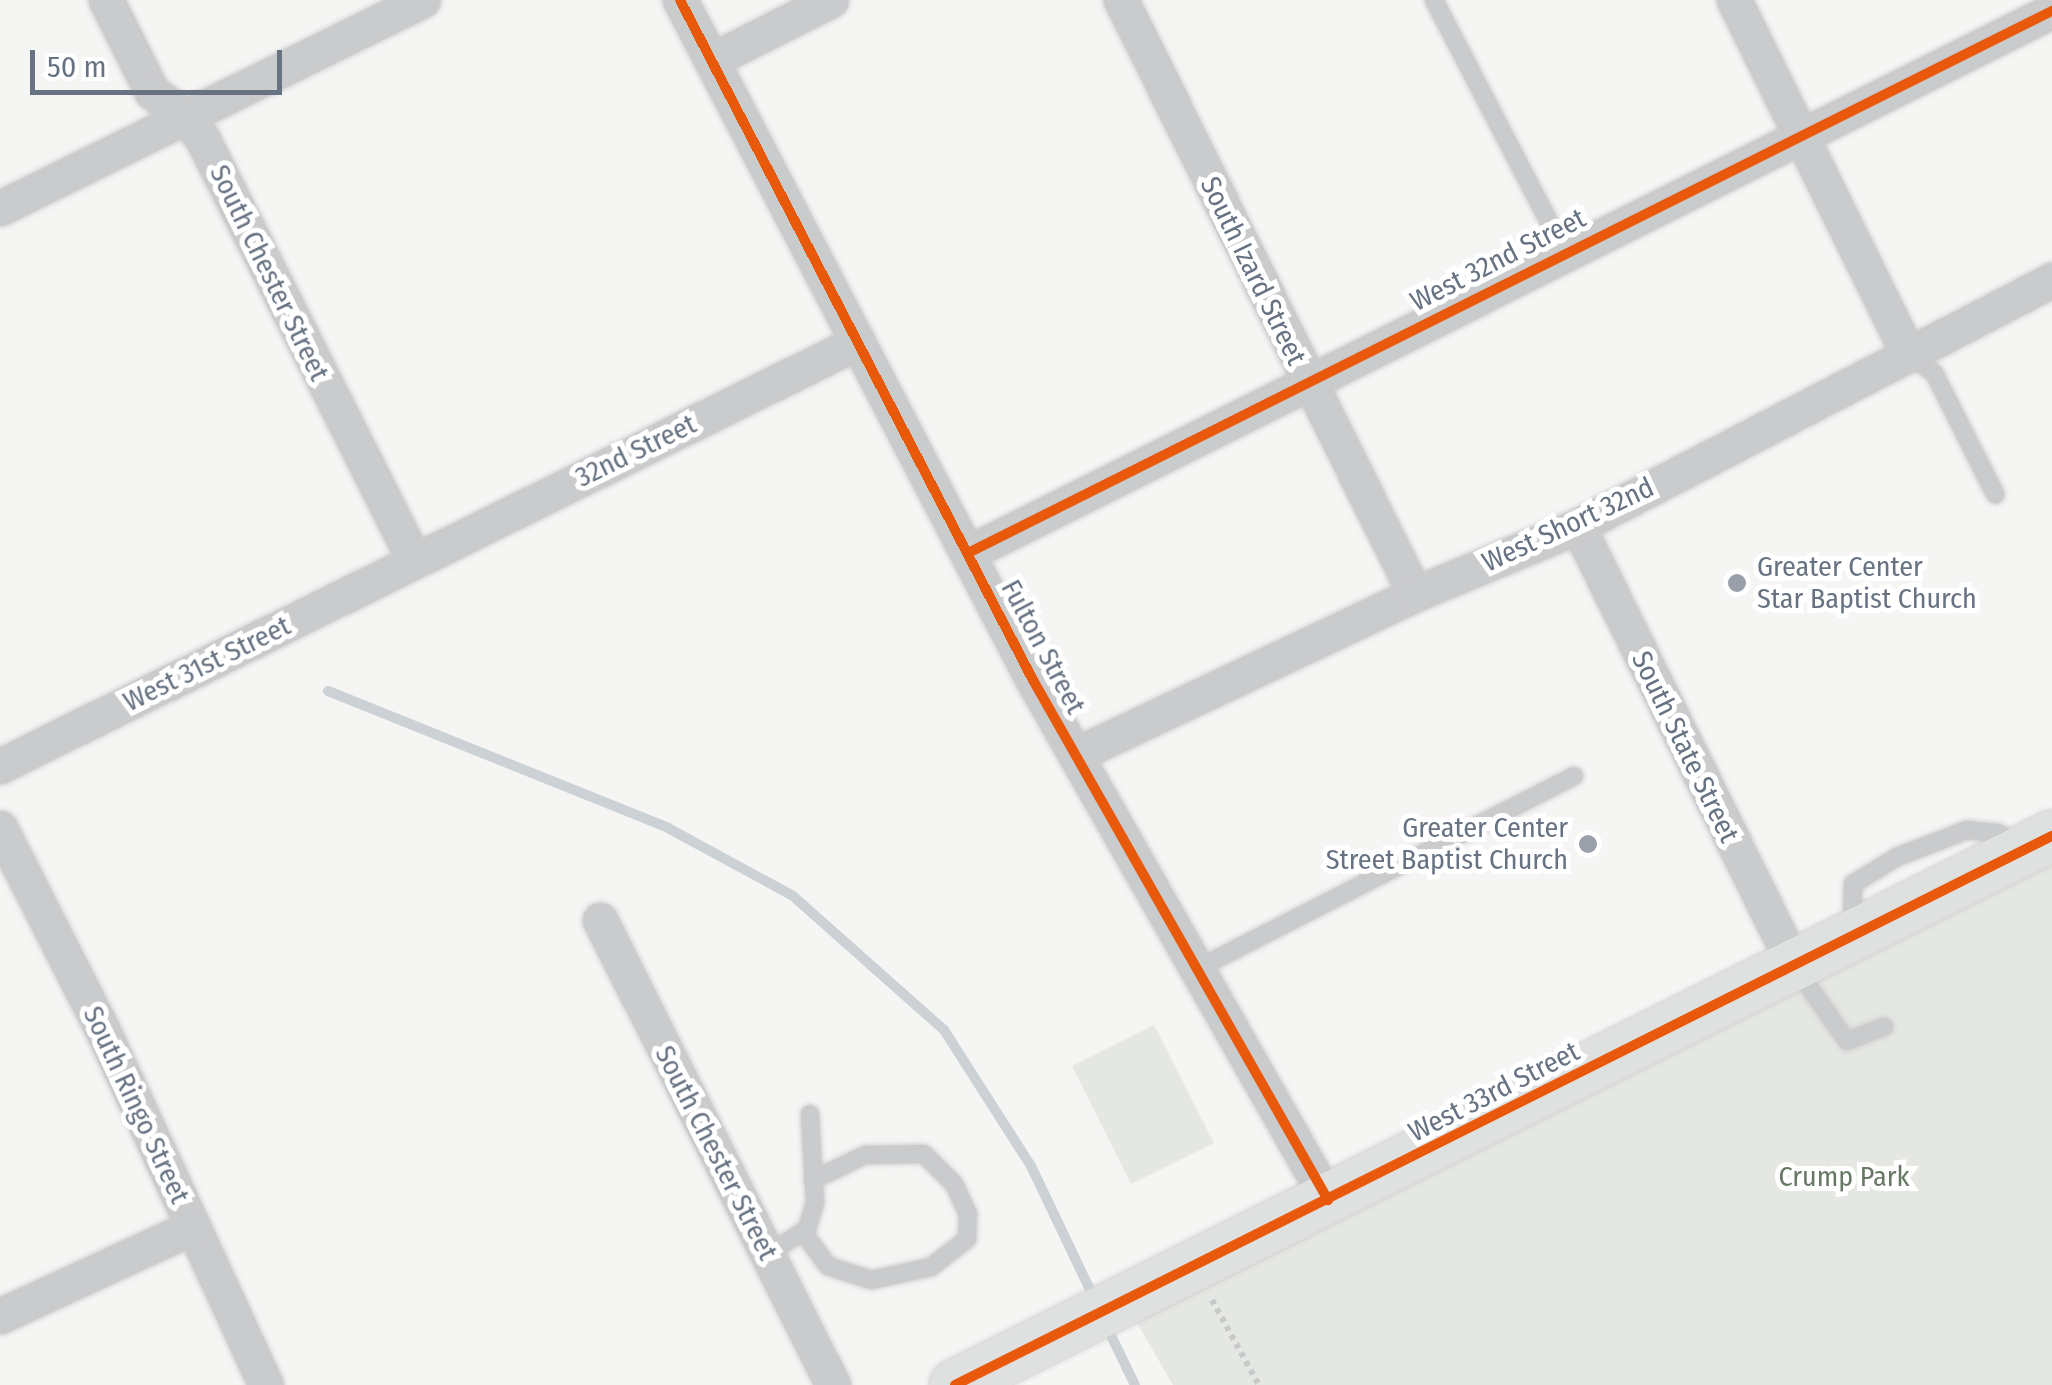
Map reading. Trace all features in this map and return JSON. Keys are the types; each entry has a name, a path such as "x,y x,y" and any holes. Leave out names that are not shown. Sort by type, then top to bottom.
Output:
{"street":[{"name":"South Chester Street","path":"106,0 152,92 188,119 414,560"},
{"path":"0,208 188,119 422,0"},
{"name":"Fulton Street","path":"680,0 968,553 1328,1200"},
{"path":"712,60 830,0"},
{"name":"South Izard Street","path":"1121,0 1415,594"},
{"path":"1734,0 1909,355"},
{"name":"West 32nd Street","path":"968,553 1800,132 2052,11"},
{"name":"West Short 32nd","path":"1077,754 1415,594 1578,526 2052,280"},
{"name":"32nd Street","path":"414,560 858,342"},
{"name":"South State Street","path":"1578,526 1794,967"},
{"name":"West 31st Street","path":"0,766 414,560"},
{"name":"South Ringo Street","path":"0,828 266,1385"},
{"name":"West 33rd Street","path":"955,1385 2038,843"},
{"name":"South Chester Street","path":"600,920 833,1385"},
{"path":"0,1316 193,1227"}],"lane":[{"path":"1434,0 1564,252"},
{"path":"1909,355 1934,373 1996,494"},
{"path":"1201,967 1574,776"},
{"path":"1794,967 1847,1041 1884,1027"},
{"path":"766,1255 802,1232 815,1202 810,1114"},
{"path":"802,1232 828,1266 871,1280 932,1267 967,1239 968,1214 954,1184 924,1154 865,1155 813,1180"}],"path":[{"path":"1208,1295 1260,1385"}],"green space":[{"name":"Crump Park","path":"2052,844 2052,1385 1173,1385 1124,1300"},
{"path":"1154,1025 1214,1143 1131,1184 1072,1066"}],"waterway":[{"path":"328,691 668,828 793,896 944,1030 1031,1166 1094,1298"},
{"path":"1105,1323 1135,1385"}],"cycle path":[{"path":"680,0 1033,680 1328,1200"},
{"path":"968,553 2052,11"},
{"path":"955,1385 2052,836"}],"place":[{"name":"Greater Center Star Baptist Church","path":"1737,583"},
{"name":"Greater Center Street Baptist Church","path":"1588,844"}]}
